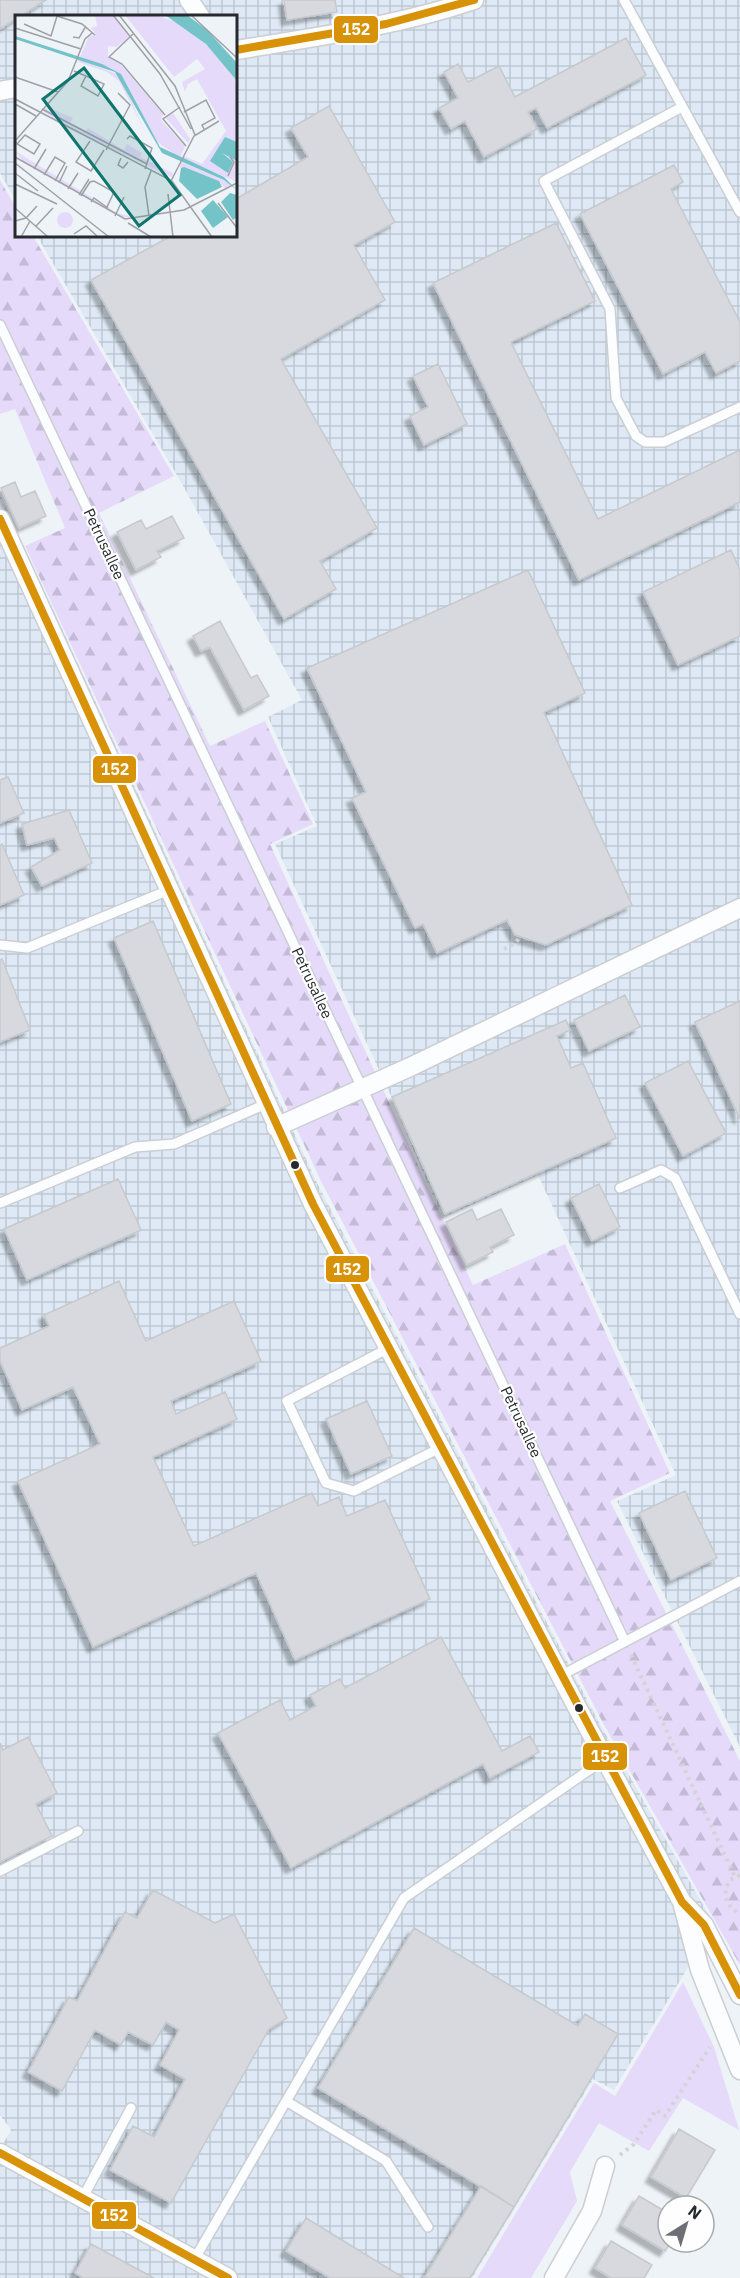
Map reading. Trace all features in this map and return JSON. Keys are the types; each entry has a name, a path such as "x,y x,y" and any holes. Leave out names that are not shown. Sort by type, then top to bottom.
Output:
{"street":[{"path":"189,0 199,15"},
{"path":"237,50 358,30 443,10 474,0"},
{"path":"0,91 15,88"},
{"path":"0,519 313,1204 560,1676 682,1902 700,1970 739,2063"},
{"path":"276,1127 362,1089 740,908"},
{"path":"682,1902 704,1925 740,1995"},
{"path":"0,2153 228,2278"},
{"path":"554,2278 592,2211 605,2166"}],"lane":[{"path":"624,0 740,212"},
{"path":"682,107 544,181 610,309 616,398 636,436 645,442 664,442 740,407"},
{"name":"Petrusallee","path":"0,325 625,1642"},
{"path":"0,945 27,948 169,890"},
{"path":"0,1203 135,1147 174,1144 266,1104"},
{"path":"620,1188 661,1170 675,1178 740,1314"},
{"path":"388,1348 287,1401 326,1483 354,1491 441,1448"},
{"path":"560,1676 740,1581"},
{"path":"194,2260 404,1898 605,1759"},
{"path":"0,1871 78,1831"},
{"path":"286,2102 386,2161 428,2227"},
{"path":"82,2199 131,2108"}],"path":[{"path":"504,949 516,943 520,936"},
{"path":"625,1642 735,1877"},
{"path":"740,1875 728,1885 725,1896 729,1906 740,1913"},
{"path":"605,2166 634,2144 656,2110 665,2116 715,2038"}],"shaded area":[{"path":"0,0 740,0 740,1747 617,1501 676,1475 538,1175 442,1218 391,1096 275,844 317,826 268,717 302,700 178,477 38,237 237,237 237,15 15,15 15,199 0,173"},
{"path":"0,494 317,1183 601,1726 714,1924 614,2090 593,2079 472,2278 0,2278 0,2149 11,2130 0,2115"}],"green space":[{"path":"0,180 15,206 15,237 34,237 174,476 99,513 210,746 265,721 313,824 270,844 473,1285 565,1244 670,1473 610,1501 740,1761 740,1965 604,1725 321,1181 25,546 65,528 15,409 0,414"},
{"path":"683,1982 714,2047 739,2130 683,2098 649,2151 599,2123 570,2172 577,2201 531,2278 477,2278 594,2083 615,2096"}],"building":[{"path":"0,0 46,0 22,15 15,15 15,20 0,29"},
{"path":"284,0 335,0 337,12 287,20"},
{"path":"626,38 646,75 547,128 536,108 528,112 537,129 484,157 465,121 451,129 439,108 458,98 444,72 458,64 468,82 499,66 515,97"},
{"path":"329,106 395,222 354,245 385,300 281,359 377,528 320,561 336,589 284,619 91,280 169,237 237,237 237,198 308,157 291,128"},
{"path":"674,165 683,182 671,189 740,322 740,361 716,373 705,352 663,374 580,214"},
{"path":"556,223 595,301 511,342 598,519 740,450 740,502 579,580 433,283"},
{"path":"438,364 467,424 424,445 410,416 428,407 413,376"},
{"path":"15,482 21,497 35,491 46,516 19,528 1,488"},
{"path":"172,516 184,538 157,551 161,557 136,570 117,532 141,520 146,529"},
{"path":"731,550 740,570 740,636 678,665 643,592"},
{"path":"528,570 585,693 544,712 632,905 546,945 515,935 507,920 437,953 423,924 415,928 352,798 366,792 307,668"},
{"path":"220,621 251,678 257,675 269,696 244,710 210,647 201,651 193,636"},
{"path":"8,777 24,813 0,823 0,780"},
{"path":"69,810 92,863 42,886 31,867 60,850 54,838 27,845 22,824"},
{"path":"2,844 24,895 0,905 0,845"},
{"path":"153,921 231,1104 192,1121 114,938"},
{"path":"2,959 30,1030 0,1042 0,960"},
{"path":"625,995 640,1027 589,1051 574,1020"},
{"path":"740,1001 740,1119 695,1022"},
{"path":"566,1020 570,1030 557,1036 571,1068 583,1063 616,1138 445,1214 392,1097"},
{"path":"688,1061 726,1133 683,1156 645,1083"},
{"path":"118,1179 141,1230 27,1280 4,1229"},
{"path":"599,1184 620,1227 592,1241 571,1198"},
{"path":"472,1209 477,1220 501,1209 514,1235 490,1247 493,1252 467,1265 446,1222"},
{"path":"119,1281 146,1341 234,1301 261,1361 171,1401 176,1414 225,1392 237,1419 153,1457 194,1546 312,1493 318,1506 339,1497 347,1516 385,1500 430,1599 295,1660 256,1573 93,1647 18,1481 100,1444 73,1387 22,1410 0,1361 0,1348 49,1326 44,1315"},
{"path":"367,1401 392,1456 351,1474 326,1419"},
{"path":"685,1491 717,1558 671,1580 639,1513"},
{"path":"441,1637 502,1751 530,1736 539,1752 490,1778 483,1764 291,1868 218,1733 280,1700 290,1720 316,1706 310,1695 340,1679 345,1688"},
{"path":"28,1737 57,1793 36,1804 52,1836 0,1862 0,1743 3,1750"},
{"path":"153,1890 215,1923 234,1914 287,2018 269,2029 171,2203 110,2170 133,2126 154,2137 185,2079 160,2065 179,2030 166,2022 153,2045 128,2032 121,2045 95,2030 62,2091 28,2072 69,1997 77,2001 125,1912 137,1918"},
{"path":"414,1928 578,2026 585,2014 618,2034 514,2207 318,2088"},
{"path":"679,2129 715,2150 688,2194 679,2194 651,2177"},
{"path":"481,2186 514,2207 470,2278 424,2278"},
{"path":"639,2196 656,2206 656,2246 622,2225"},
{"path":"306,2218 404,2278 330,2278 286,2251"},
{"path":"611,2241 652,2265 644,2278 611,2278 595,2268"},
{"path":"91,2244 154,2278 83,2278 75,2273"}],"transit line":[{"name":"152","path":"237,50 386,24 474,0"},
{"name":"152","path":"0,519 313,1204 682,1902 704,1925 740,1995"},
{"name":"152","path":"0,2153 228,2278"}]}
